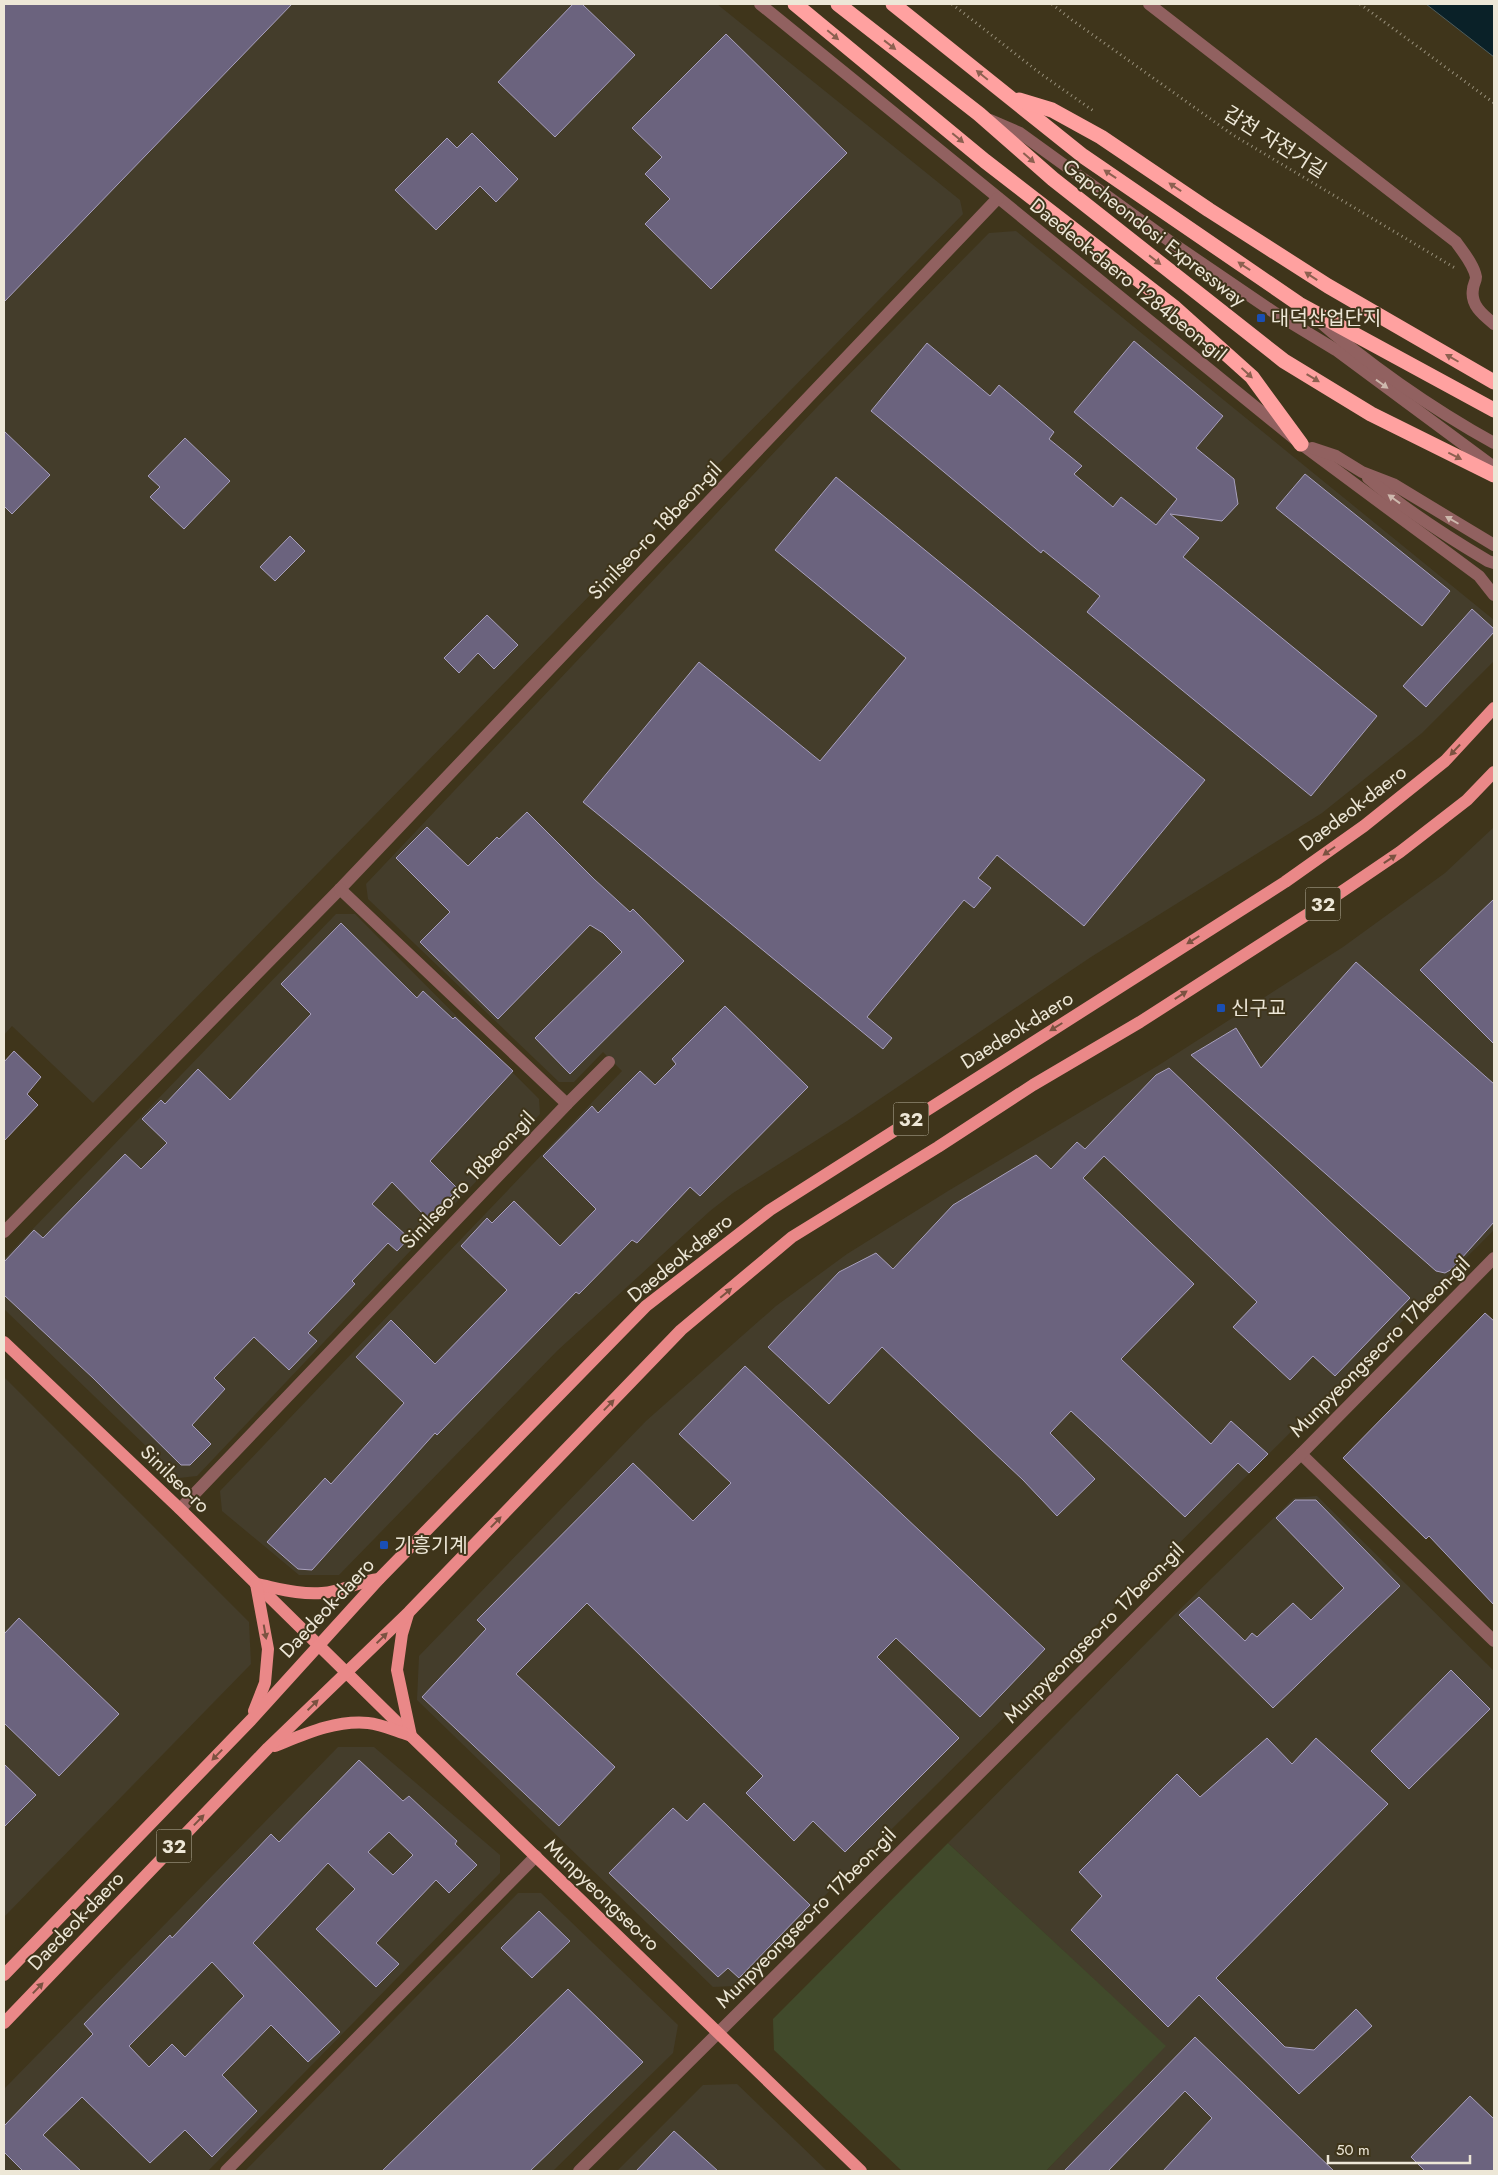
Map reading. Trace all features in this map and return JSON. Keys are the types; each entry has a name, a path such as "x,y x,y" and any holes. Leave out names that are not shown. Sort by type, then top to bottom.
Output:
{"highway":[{"path":"796,4 985,161 1175,308 1252,377 1302,444"},
{"name":"Gapcheondosi Expressway","path":"838,4 979,114 1053,179 1284,361 1371,414 1494,475"},
{"name":"Gapcheondosi Expressway","path":"894,4 1083,156 1299,304 1494,410"},
{"path":"1010,98 1052,110 1101,137 1201,205 1328,286 1494,382"}],"main road":[{"name":"Daedeok-daero","path":"4,1975 251,1720 379,1579 646,1306 770,1210 1301,871 1364,826 1444,761 1494,708"},
{"name":"Daedeok-daero","path":"4,2023 268,1748 409,1612 681,1330 792,1237 1034,1085 1140,1022 1322,905 1400,852 1466,800 1494,772"},
{"name":"Sinilseo-ro","path":"4,1342 180,1509 318,1644"},
{"path":"251,1720 265,1683 268,1649 256,1584 297,1592 322,1594 368,1580 379,1579"},
{"path":"268,1748 314,1730 342,1723 370,1723 411,1736 397,1670 402,1634 409,1612"},
{"name":"Munpyeongseo-ro","path":"318,1644 861,2171"}],"street":[{"name":"Daedeok-daero 1284beon-gil","path":"760,4 1302,444 1480,576 1494,595"},
{"path":"1149,4 1456,242 1469,260 1476,278 1472,300 1481,313 1494,324"},
{"path":"979,114 1020,133 1116,204 1244,292 1336,350 1494,467"},
{"name":"Sinilseo-ro 18beon-gil","path":"4,1232 340,889 998,198"},
{"path":"1299,304 1342,342 1458,423 1494,443"},
{"path":"1302,444 1336,456 1362,472 1388,495 1442,533 1494,563"},
{"path":"1362,472 1393,484 1494,545"},
{"path":"340,889 567,1104"},
{"name":"Sinilseo-ro 18beon-gil","path":"180,1509 609,1062"},
{"name":"Munpyeongseo-ro 17beon-gil","path":"579,2171 1301,1454 1494,1258"},
{"path":"1301,1454 1494,1641"},
{"path":"226,2171 536,1856"}],"path":[{"path":"952,4 1041,74 1097,114"},
{"name":"갑천 자전거길","path":"1052,4 1233,135 1464,274 1476,278"},
{"path":"1360,4 1494,103"}],"shaded area":[{"path":"4,4 717,4 960,200 963,214 93,1103 12,1026 4,1035"},
{"path":"1016,231 1494,620 1494,661 1422,733 1322,813 1091,957 847,1121 733,1193 710,1211 557,1351 339,1575 299,1575 222,1511 220,1491 622,1071 603,1052 574,1082 559,1082 368,899 366,884 819,405 989,233"},
{"path":"1494,827 1494,1230 734,1986 713,1987 417,1700 419,1656 646,1421 776,1306 847,1254 948,1191 1159,1065 1343,947 1445,873"},
{"path":"336,914 355,914 539,1099 540,1114 197,1476 179,1478 4,1309 4,1259"},
{"path":"4,1377 249,1622 251,1664 4,1917"},
{"path":"1317,1496 1494,1671 1494,2171 1046,2171 1165,2046 948,1843 1172,1617 1294,1498"},
{"path":"338,1747 374,1747 500,1855 500,1873 208,2171 4,2171 4,2089"},
{"path":"518,1893 541,1893 678,2025 673,2053 553,2171 245,2171"},
{"path":"737,2084 827,2171 617,2171 703,2085"}],"green space":[{"path":"948,1843 1166,2046 1046,2171 902,2171 774,2050 773,2019"}],"water":[{"path":"1426,4 1494,4 1494,57"}],"building":[{"path":"4,4 292,4 4,302"},
{"path":"573,4 582,4 635,55 555,137 498,82"},
{"path":"726,34 847,153 711,289 645,224 670,199 645,174 662,157 632,128"},
{"path":"472,133 518,179 496,202 480,186 436,230 395,190 447,138 457,148"},
{"path":"1134,341 1223,416 1196,448 1234,479 1238,504 1222,521 1170,514 1199,538 1183,557 1377,716 1311,796 1087,612 1100,596 1043,550 1041,553 871,411 927,343 990,396 999,385 1054,432 1049,439 1082,466 1074,474 1113,507 1121,497 1156,525 1177,499 1074,412"},
{"path":"4,431 50,475 12,514 4,506"},
{"path":"185,438 230,481 184,529 150,497 160,487 148,476"},
{"path":"1305,474 1450,591 1422,626 1276,508"},
{"path":"836,477 1205,780 1084,926 997,855 978,878 991,888 974,908 964,900 867,1017 892,1038 883,1049 583,802 699,662 820,761 906,658 775,550"},
{"path":"290,536 305,551 275,581 260,567"},
{"path":"1472,609 1494,629 1494,632 1426,707 1403,686"},
{"path":"487,615 518,645 494,669 478,653 459,673 444,658"},
{"path":"527,812 630,912 633,909 684,961 570,1074 535,1038 622,952 603,933 590,925 498,1019 420,942 450,912 396,858 427,827 468,866 497,837 499,839"},
{"path":"1494,899 1494,1044 1420,970"},
{"path":"341,923 417,998 423,991 453,1019 455,1017 513,1071 430,1161 458,1189 428,1219 392,1182 372,1204 409,1238 397,1251 388,1243 352,1281 355,1284 308,1333 317,1341 289,1370 254,1337 214,1378 225,1389 192,1425 211,1444 190,1465 181,1465 93,1378 4,1295 4,1262 34,1230 43,1238 125,1154 141,1169 167,1143 142,1119 161,1100 165,1104 198,1069 230,1100 311,1014 281,984"},
{"path":"1356,962 1494,1084 1494,1222 1452,1269 1445,1273 1436,1271 1191,1055 1236,1028 1261,1068"},
{"path":"725,1006 808,1087 700,1196 690,1187 637,1243 632,1240 579,1294 576,1292 437,1435 435,1433 312,1570 298,1569 267,1542 325,1478 331,1484 404,1403 356,1357 391,1320 435,1364 507,1290 461,1246 487,1218 492,1223 514,1201 560,1246 596,1209 543,1156 592,1106 598,1113 640,1071 655,1085 676,1064 672,1059"},
{"path":"14,1051 41,1077 27,1094 38,1105 4,1141 4,1062"},
{"path":"1169,1068 1410,1298 1335,1376 1313,1356 1290,1380 1233,1327 1257,1302 1104,1156 1083,1178 1194,1284 1121,1359 1211,1444 1231,1421 1268,1454 1249,1473 1238,1463 1185,1517 1071,1411 1050,1433 1095,1479 1057,1516 1023,1480 882,1347 829,1404 768,1347 839,1272 876,1253 893,1269 953,1205 1036,1155 1051,1169 1077,1142 1085,1149 1156,1075"},
{"path":"1485,1313 1494,1321 1494,1605 1429,1536 1426,1539 1343,1458"},
{"path":"745,1366 1045,1649 980,1717 896,1638 877,1657 959,1738 845,1852 813,1821 794,1841 746,1793 763,1776 587,1603 516,1674 615,1767 559,1826 422,1697 486,1629 477,1620 633,1463 693,1521 731,1483 679,1434"},
{"path":"1295,1500 1316,1500 1400,1586 1273,1708 1179,1615 1199,1597 1245,1641 1252,1633 1257,1637 1293,1603 1311,1620 1344,1588 1276,1518"},
{"path":"19,1618 119,1714 59,1776 4,1723 4,1634"},
{"path":"1451,1670 1490,1709 1409,1789 1371,1751"},
{"path":"1267,1738 1292,1764 1316,1738 1388,1804 1216,1978 1285,2047 1314,2050 1356,2009 1372,2026 1299,2094 1199,1995 1168,2027 1071,1930 1102,1896 1079,1872 1177,1774 1200,1797"},
{"path":"359,1760 403,1801 409,1796 457,1841 455,1844 477,1865 449,1893 436,1880 376,1943 399,1964 376,1987 316,1929 355,1889 328,1863 253,1943 340,2032 308,2062 271,2025 222,2075 257,2111 212,2157 185,2130 150,2163 82,2097 43,2135 81,2171 23,2171 4,2152 4,2126 93,2034 84,2024 170,1935 172,1938 271,1834 279,1842","holes":["389,1832 413,1855 393,1875 368,1852","212,1962 244,1996 185,2057 172,2044 149,2067 129,2046"]},
{"path":"4,1764 36,1795 4,1827"},
{"path":"704,1803 810,1905 739,1978 728,1968 718,1977 609,1873 673,1808 687,1821"},
{"path":"539,1911 570,1941 532,1978 501,1948"},
{"path":"568,1989 643,2062 530,2171 382,2171"},
{"path":"1195,2037 1334,2171 1163,2171 1212,2118 1185,2091 1108,2171 1064,2171"},
{"path":"1470,2096 1494,2119 1494,2171 1425,2171 1411,2157"},
{"path":"674,2131 718,2171 636,2171"}],"place":[{"name":"대덕산업단지","path":"1261,318"},
{"name":"신구교","path":"1221,1008"},
{"name":"기흥기계","path":"384,1545"}]}
